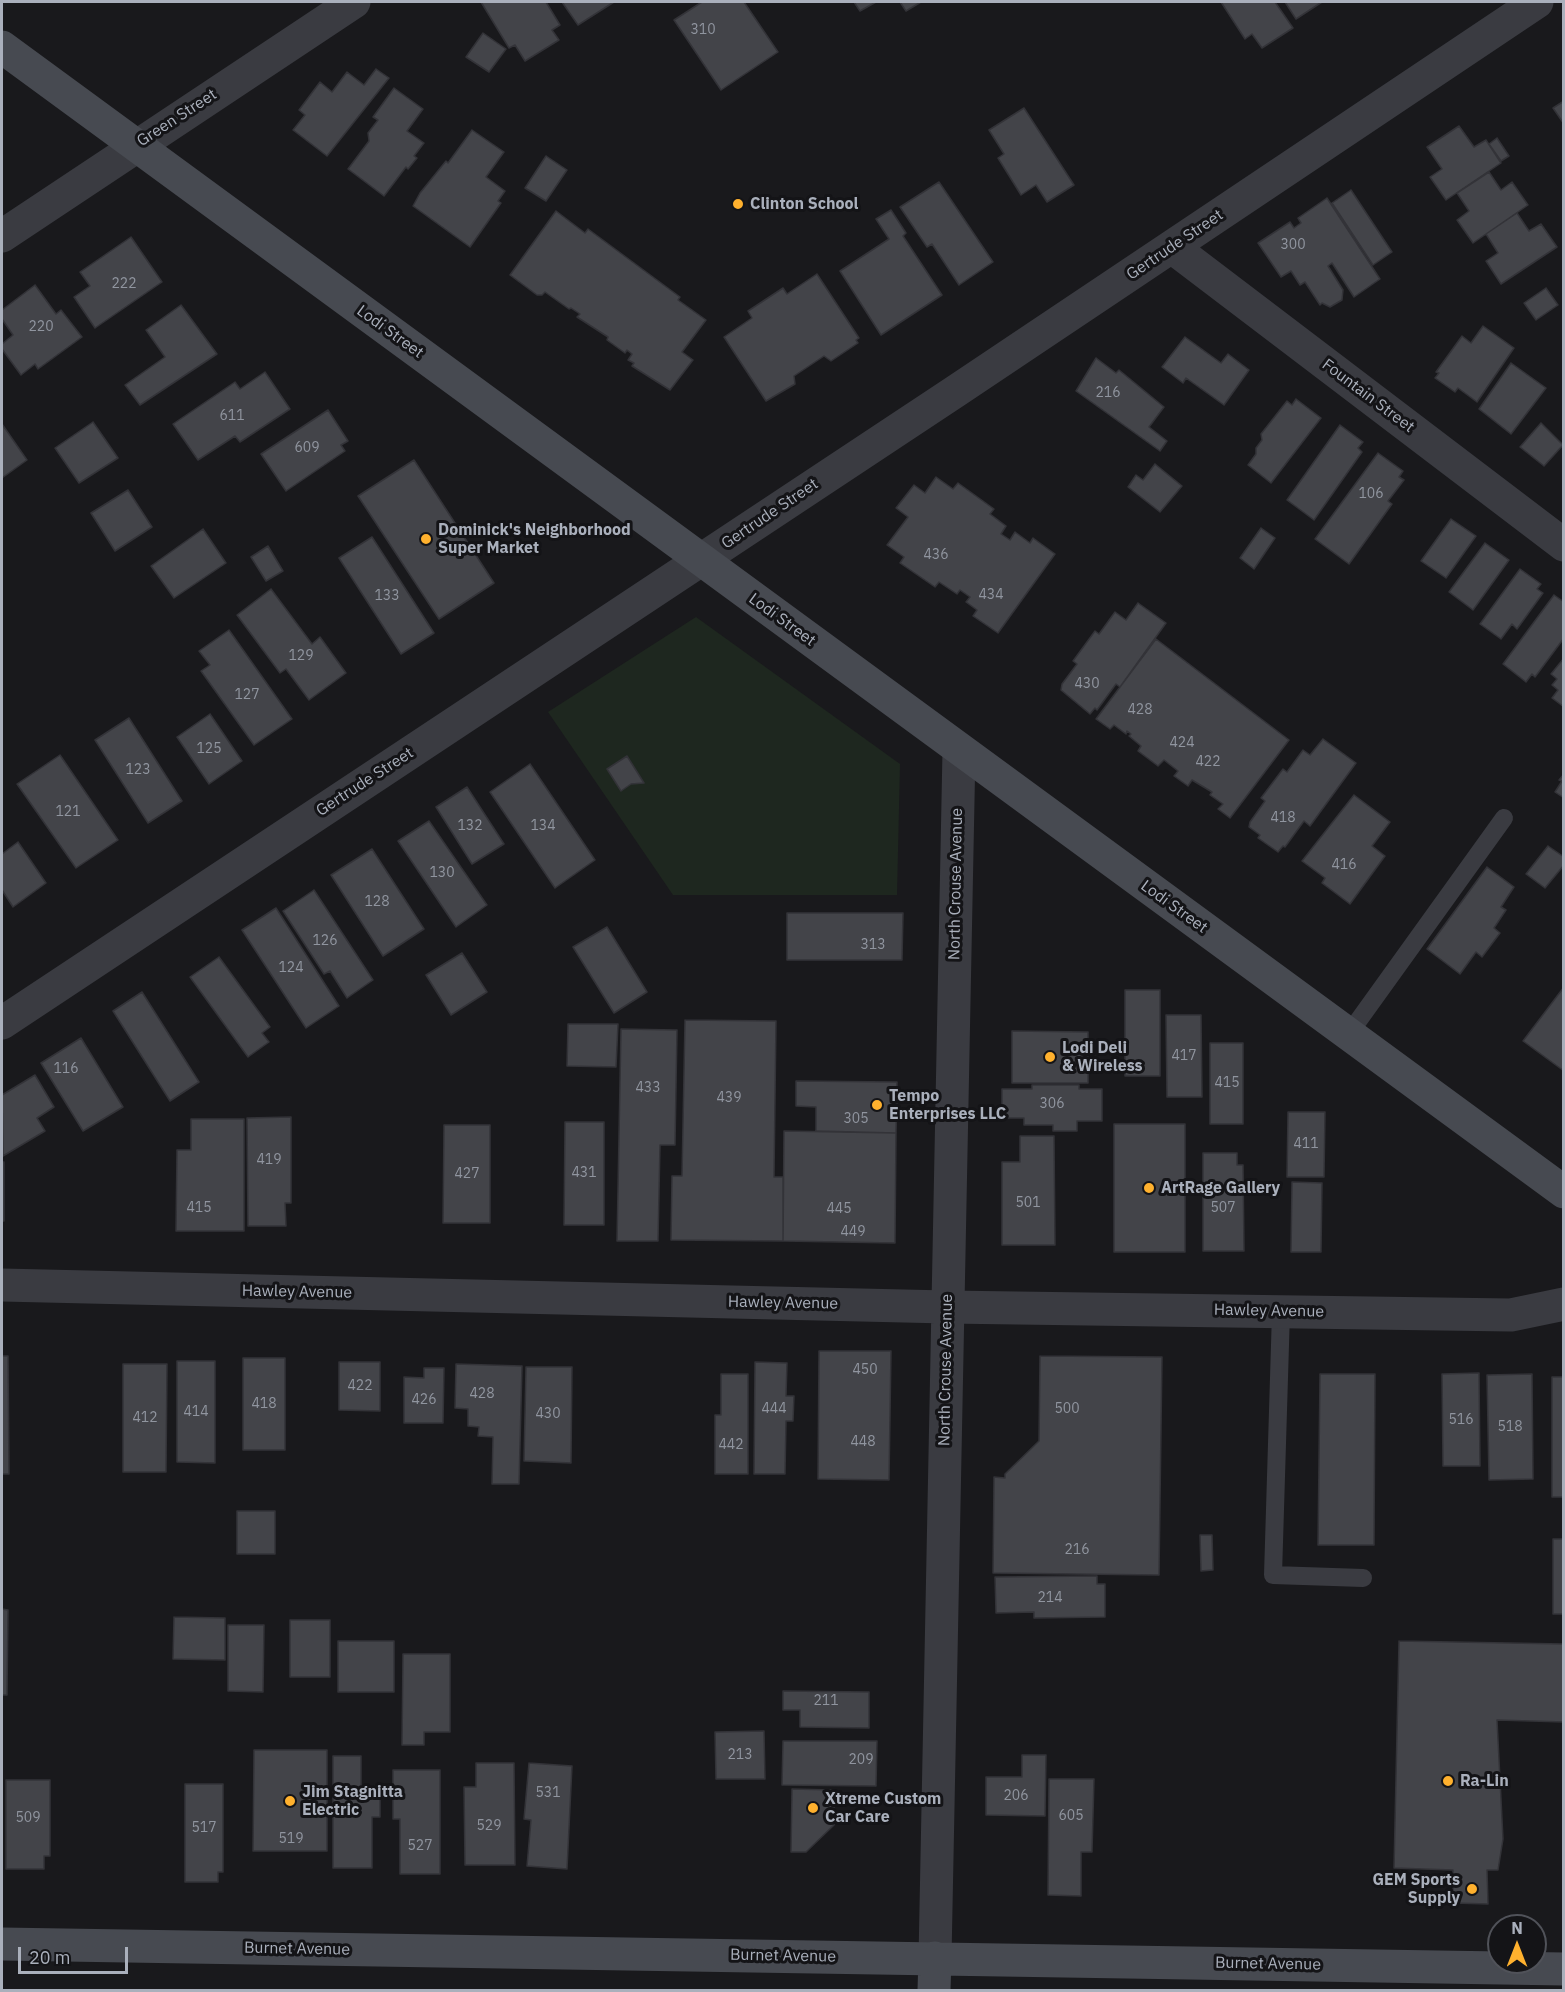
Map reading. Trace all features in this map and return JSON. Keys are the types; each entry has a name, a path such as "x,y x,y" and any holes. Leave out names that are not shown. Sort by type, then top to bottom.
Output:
{"street":[{"name":"Green Street","path":"2,236 354,2"},
{"name":"Gertrude Street","path":"2,1023 1172,247 1537,2"},
{"name":"Lodi Street","path":"2,47 1563,1192"},
{"name":"Fountain Street","path":"1172,247 1563,545"},
{"name":"North Crouse Avenue","path":"934,1990 959,750"},
{"name":"Hawley Avenue","path":"2,1285 947,1307 1511,1315 1563,1304"},
{"name":"Burnet Avenue","path":"2,1944 1563,1969"}],"lane":[{"path":"1348,1035 1504,818"},
{"path":"1281,1312 1273,1575 1363,1578"}],"shaded area":[{"path":"696,617 900,764 897,895 673,895 548,712"}],"building":[{"path":"481,2 546,2 560,25 552,30 559,40 525,61 515,45 509,48"},
{"path":"562,2 614,2 578,25"},
{"path":"702,2 744,2 778,52 721,90 674,20"},
{"path":"854,2 876,2 860,11"},
{"path":"900,2 921,2 906,11"},
{"path":"1221,2 1275,2 1293,28 1262,48 1252,34 1245,39"},
{"path":"1285,2 1322,2 1296,19"},
{"path":"483,33 506,49 489,72 466,57"},
{"path":"376,69 389,78 327,156 293,130 305,115 299,110 320,82 332,92 347,72 364,85"},
{"path":"394,88 423,109 407,131 424,143 414,156 417,158 408,169 406,167 384,196 348,169 369,141 368,133 378,120 373,117"},
{"path":"1564,101 1564,124 1553,108"},
{"path":"1024,108 1074,185 1047,202 1036,185 1021,195 998,158 1004,154 989,130"},
{"path":"1459,126 1474,147 1486,140 1501,163 1446,200 1430,177 1442,169 1427,147"},
{"path":"472,130 504,152 486,177 505,191 498,201 501,203 470,247 413,206 420,193 446,161 448,163"},
{"path":"1497,138 1509,156 1501,161 1489,144"},
{"path":"546,156 567,170 546,201 525,188"},
{"path":"1489,172 1501,190 1512,182 1528,205 1473,243 1457,220 1469,211 1457,193"},
{"path":"939,182 993,262 959,285 932,244 927,247 900,207"},
{"path":"1351,190 1392,252 1373,265 1332,203"},
{"path":"1327,198 1380,279 1354,297 1332,263 1328,266 1343,290 1342,300 1330,307 1322,303 1320,305 1305,282 1300,285 1291,271 1281,277 1258,243 1290,222 1294,228 1301,223 1298,218"},
{"path":"891,210 906,233 903,236 942,295 881,335 840,271 889,239 876,219"},
{"path":"556,211 585,233 588,229 680,297 678,300 706,320 682,352 693,360 670,390 632,366 634,363 628,360 632,354 627,350 625,353 607,340 608,337 577,317 580,314 545,292 537,295 510,275"},
{"path":"1517,213 1529,231 1541,224 1557,247 1501,284 1486,261 1498,253 1486,234"},
{"path":"131,237 162,282 95,328 74,297 90,286 80,272"},
{"path":"817,274 859,338 856,340 858,343 831,361 824,356 794,376 795,384 766,401 724,337 752,318 748,311 783,288 787,294"},
{"path":"35,285 56,314 61,310 82,337 38,369 35,364 21,375 2,349 2,344 13,335 2,319 2,310"},
{"path":"1546,288 1558,305 1536,320 1524,303"},
{"path":"181,305 217,354 140,405 125,385 165,357 146,330"},
{"path":"1483,326 1514,348 1477,402 1458,388 1455,392 1435,378 1439,373 1436,372 1462,336 1471,343"},
{"path":"1185,337 1221,363 1228,354 1249,370 1224,405 1186,378 1183,383 1162,367"},
{"path":"1096,358 1116,373 1119,370 1164,407 1149,427 1167,441 1160,451 1076,391"},
{"path":"1511,363 1546,388 1511,434 1479,409"},
{"path":"265,372 290,409 240,442 235,436 198,460 173,424 235,382 240,389"},
{"path":"1296,399 1321,418 1271,483 1248,465 1262,440 1261,434 1287,401 1292,405"},
{"path":"328,410 348,441 341,445 345,451 286,491 261,454"},
{"path":"93,422 118,458 79,483 55,448"},
{"path":"1541,423 1563,445 1544,466 1520,447"},
{"path":"2,424 27,460 2,478"},
{"path":"1340,425 1363,442 1358,448 1362,452 1314,520 1287,500"},
{"path":"1378,453 1403,471 1399,477 1404,480 1388,501 1392,504 1349,564 1315,539"},
{"name":"Dominick's Neighborhood Super Market","path":"414,460 494,583 439,619 358,496"},
{"path":"1155,464 1182,486 1160,512 1128,487 1136,475 1143,480"},
{"path":"936,477 953,489 958,483 994,509 990,514 1006,526 1001,534 1010,540 1015,532 1030,543 1033,538 1055,554 998,633 973,616 977,610 966,602 970,597 960,590 957,594 939,582 935,587 900,563 904,557 887,545 908,517 896,508 914,485 925,493"},
{"path":"128,490 152,527 115,551 91,513"},
{"path":"1451,519 1476,536 1446,578 1421,561"},
{"path":"1261,528 1275,538 1254,569 1240,558"},
{"path":"203,529 226,563 174,598 151,566"},
{"path":"372,537 434,633 401,654 339,558"},
{"path":"1485,543 1509,560 1473,610 1449,592"},
{"path":"268,546 283,571 266,581 251,557"},
{"path":"1520,569 1541,584 1537,589 1543,593 1517,629 1512,624 1501,639 1480,624"},
{"path":"271,589 312,644 320,637 346,673 309,700 286,669 280,673 237,615"},
{"path":"1554,595 1564,602 1564,638 1535,677 1532,674 1526,682 1503,664"},
{"path":"1138,603 1166,623 1120,687 1116,684 1097,710 1095,708 1090,714 1061,690 1062,684 1077,664 1073,661 1095,631 1099,634 1115,612 1126,620"},
{"path":"229,630 292,719 254,745 201,671 210,665 199,651"},
{"path":"1156,639 1289,740 1230,818 1218,809 1223,804 1210,795 1212,792 1192,780 1188,786 1174,776 1178,771 1164,760 1158,766 1138,751 1141,746 1129,736 1131,734 1127,731 1126,734 1114,725 1110,729 1096,719"},
{"path":"1564,658 1564,707 1552,698 1558,690 1552,685 1557,679 1551,674"},
{"path":"210,714 242,761 209,784 177,737"},
{"path":"129,718 182,801 148,823 95,740"},
{"path":"1323,739 1356,763 1310,826 1304,821 1285,847 1283,846 1278,852 1258,838 1260,835 1249,827 1250,822 1265,801 1261,798 1283,769 1287,772 1303,750 1310,755"},
{"path":"60,755 118,840 76,868 17,784"},
{"path":"627,756 644,783 631,784 621,791 607,769"},
{"path":"530,764 595,860 555,888 490,792"},
{"path":"1564,774 1564,798 1555,792"},
{"path":"467,787 504,844 472,864 436,807"},
{"path":"1354,795 1390,822 1372,846 1385,856 1350,904 1322,883 1325,878 1302,861"},
{"path":"429,821 487,905 456,927 398,841"},
{"path":"18,842 46,883 13,907 2,890 2,854"},
{"path":"1548,846 1564,857 1564,865 1545,888 1526,874"},
{"path":"372,849 424,929 383,956 331,875"},
{"path":"1487,867 1514,887 1501,907 1506,910 1494,928 1500,933 1482,957 1476,952 1460,974 1427,949"},
{"path":"314,890 373,980 347,998 330,971 324,974 283,911"},
{"path":"276,908 339,1006 306,1028 242,930"},
{"path":"787,913 903,913 902,960 787,960"},
{"path":"607,927 647,992 614,1013 573,947"},
{"path":"462,953 487,992 451,1015 426,975"},
{"path":"219,957 270,1027 262,1033 269,1042 248,1057 190,977"},
{"path":"1564,987 1564,1071 1523,1041"},
{"path":"1125,990 1160,990 1160,1076 1125,1076"},
{"path":"142,992 199,1082 170,1101 113,1011"},
{"path":"1166,1015 1201,1015 1202,1097 1167,1097"},
{"path":"685,1020 776,1021 774,1177 783,1177 783,1241 671,1240 672,1176 682,1176"},
{"path":"568,1024 618,1024 616,1067 567,1066"},
{"path":"621,1029 677,1030 675,1145 660,1145 658,1241 617,1241"},
{"name":"Lodi Deli & Wireless","path":"1012,1031 1088,1032 1088,1083 1012,1083"},
{"path":"81,1038 123,1107 83,1131 41,1063"},
{"path":"1210,1043 1243,1043 1243,1124 1210,1124"},
{"path":"35,1075 54,1107 37,1118 45,1131 3,1156 2,1095"},
{"path":"796,1081 897,1082 896,1133 816,1131 816,1107 796,1106"},
{"path":"1032,1085 1079,1085 1079,1089 1102,1089 1102,1121 1077,1121 1077,1131 1053,1131 1053,1125 1024,1125 1024,1118 1002,1118 1002,1089 1032,1089"},
{"path":"1288,1112 1325,1112 1324,1177 1287,1177"},
{"path":"291,1117 291,1203 285,1203 286,1226 248,1226 247,1118"},
{"path":"191,1119 244,1119 244,1231 176,1231 177,1150 191,1150"},
{"path":"565,1122 604,1122 604,1225 564,1225"},
{"name":"ArtRage Gallery","path":"1114,1124 1185,1124 1185,1252 1114,1252"},
{"path":"444,1125 490,1125 490,1223 443,1223"},
{"path":"784,1131 896,1133 895,1243 783,1241"},
{"path":"1020,1136 1054,1136 1055,1245 1002,1245 1002,1162 1020,1162"},
{"path":"1203,1153 1237,1153 1237,1165 1243,1165 1244,1251 1203,1251"},
{"path":"2,1162 4,1162 4,1221 2,1221"},
{"path":"1292,1182 1322,1183 1321,1252 1291,1252"},
{"path":"819,1351 891,1351 889,1480 818,1479"},
{"path":"2,1356 8,1356 9,1474 2,1474"},
{"path":"1040,1356 1162,1357 1159,1575 993,1573 994,1477 1005,1478 1005,1474 1039,1441"},
{"path":"243,1358 285,1358 285,1450 243,1450"},
{"path":"177,1361 215,1361 215,1463 177,1462"},
{"path":"339,1362 380,1362 380,1411 339,1410"},
{"path":"755,1362 787,1363 786,1396 794,1396 793,1421 786,1421 785,1474 754,1474"},
{"path":"123,1364 167,1364 166,1472 123,1472"},
{"path":"456,1364 522,1366 519,1484 492,1484 493,1437 478,1436 479,1427 468,1426 468,1409 455,1408"},
{"path":"526,1367 572,1367 571,1463 524,1461"},
{"path":"424,1368 444,1368 443,1423 404,1423 404,1377 424,1378"},
{"path":"1479,1373 1480,1466 1443,1466 1442,1374"},
{"path":"721,1374 748,1374 748,1474 715,1474 715,1415 721,1415"},
{"path":"1320,1374 1375,1374 1374,1545 1318,1545"},
{"path":"1532,1374 1533,1479 1489,1480 1487,1375"},
{"path":"1552,1377 1564,1377 1564,1497 1552,1497"},
{"path":"237,1511 275,1511 275,1554 237,1554"},
{"path":"1200,1535 1212,1535 1213,1570 1201,1571"},
{"path":"1553,1539 1564,1539 1564,1614 1553,1614"},
{"path":"1097,1576 1097,1584 1105,1584 1105,1617 1034,1618 1034,1612 996,1613 995,1577"},
{"path":"2,1609 8,1610 7,1695 2,1695"},
{"path":"174,1617 225,1618 225,1660 173,1659"},
{"path":"290,1620 330,1620 330,1677 290,1677"},
{"path":"228,1625 264,1625 263,1692 228,1691"},
{"path":"338,1641 394,1641 394,1692 338,1692"},
{"name":"Ra-Lin","path":"1399,1641 1564,1644 1564,1722 1497,1720 1503,1839 1498,1870 1487,1870 1488,1904 1453,1903 1453,1870 1394,1868"},
{"path":"403,1654 450,1654 450,1732 424,1732 424,1745 402,1745"},
{"path":"783,1691 869,1692 869,1728 800,1727 800,1710 783,1710"},
{"path":"764,1731 765,1779 716,1779 715,1732"},
{"path":"783,1741 877,1741 876,1786 782,1785"},
{"name":"Jim Stagnitta Electric","path":"254,1750 327,1750 327,1851 253,1851"},
{"path":"1022,1755 1046,1755 1045,1816 986,1815 986,1777 1022,1777"},
{"path":"333,1756 361,1756 361,1786 380,1786 380,1817 372,1817 372,1868 333,1868"},
{"path":"476,1763 514,1763 515,1865 465,1865 464,1787 476,1787"},
{"path":"529,1763 572,1766 567,1869 527,1866 531,1820 524,1819"},
{"path":"393,1770 440,1770 440,1874 400,1874 400,1819 393,1819"},
{"path":"1049,1779 1094,1779 1092,1852 1081,1852 1081,1896 1048,1895"},
{"path":"6,1780 50,1780 50,1856 44,1856 44,1869 6,1869"},
{"path":"185,1784 223,1784 223,1872 218,1872 218,1882 185,1882"},
{"name":"Xtreme Custom Car Care","path":"792,1789 834,1790 834,1825 806,1852 791,1852"}],"place":[{"name":"Clinton School","path":"738,204"},
{"name":"Dominick's Neighborhood Super Market","path":"426,539"},
{"name":"Lodi Deli & Wireless","path":"1050,1057"},
{"name":"Tempo Enterprises LLC","path":"877,1105"},
{"name":"ArtRage Gallery","path":"1149,1188"},
{"name":"Ra-Lin","path":"1448,1781"},
{"name":"Jim Stagnitta Electric","path":"290,1801"},
{"name":"Xtreme Custom Car Care","path":"813,1808"},
{"name":"GEM Sports Supply","path":"1472,1889"}]}
